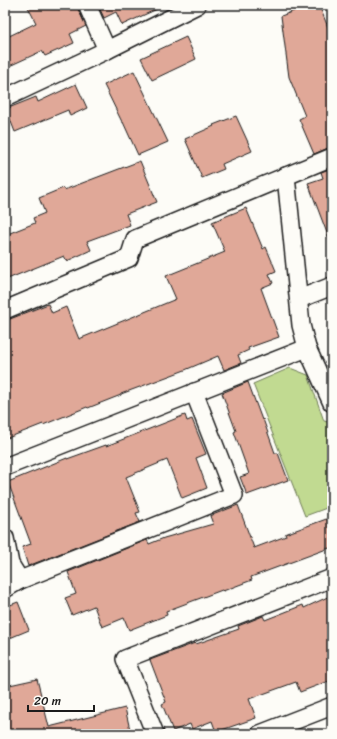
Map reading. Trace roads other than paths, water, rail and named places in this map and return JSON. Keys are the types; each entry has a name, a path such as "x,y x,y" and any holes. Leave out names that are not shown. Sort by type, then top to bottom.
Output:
{"street":[{"path":"87,5 107,50"},
{"path":"5,98 107,50 197,5"},
{"path":"5,310 128,258 135,239 332,157"},
{"path":"286,176 302,325 307,348 332,403"},
{"path":"299,299 332,286"},
{"path":"5,467 307,348"},
{"path":"5,589 20,580 234,495 194,392"},
{"path":"5,538 10,564 20,580"},
{"path":"155,734 125,659 332,578"},
{"path":"260,734 332,706"}]}
